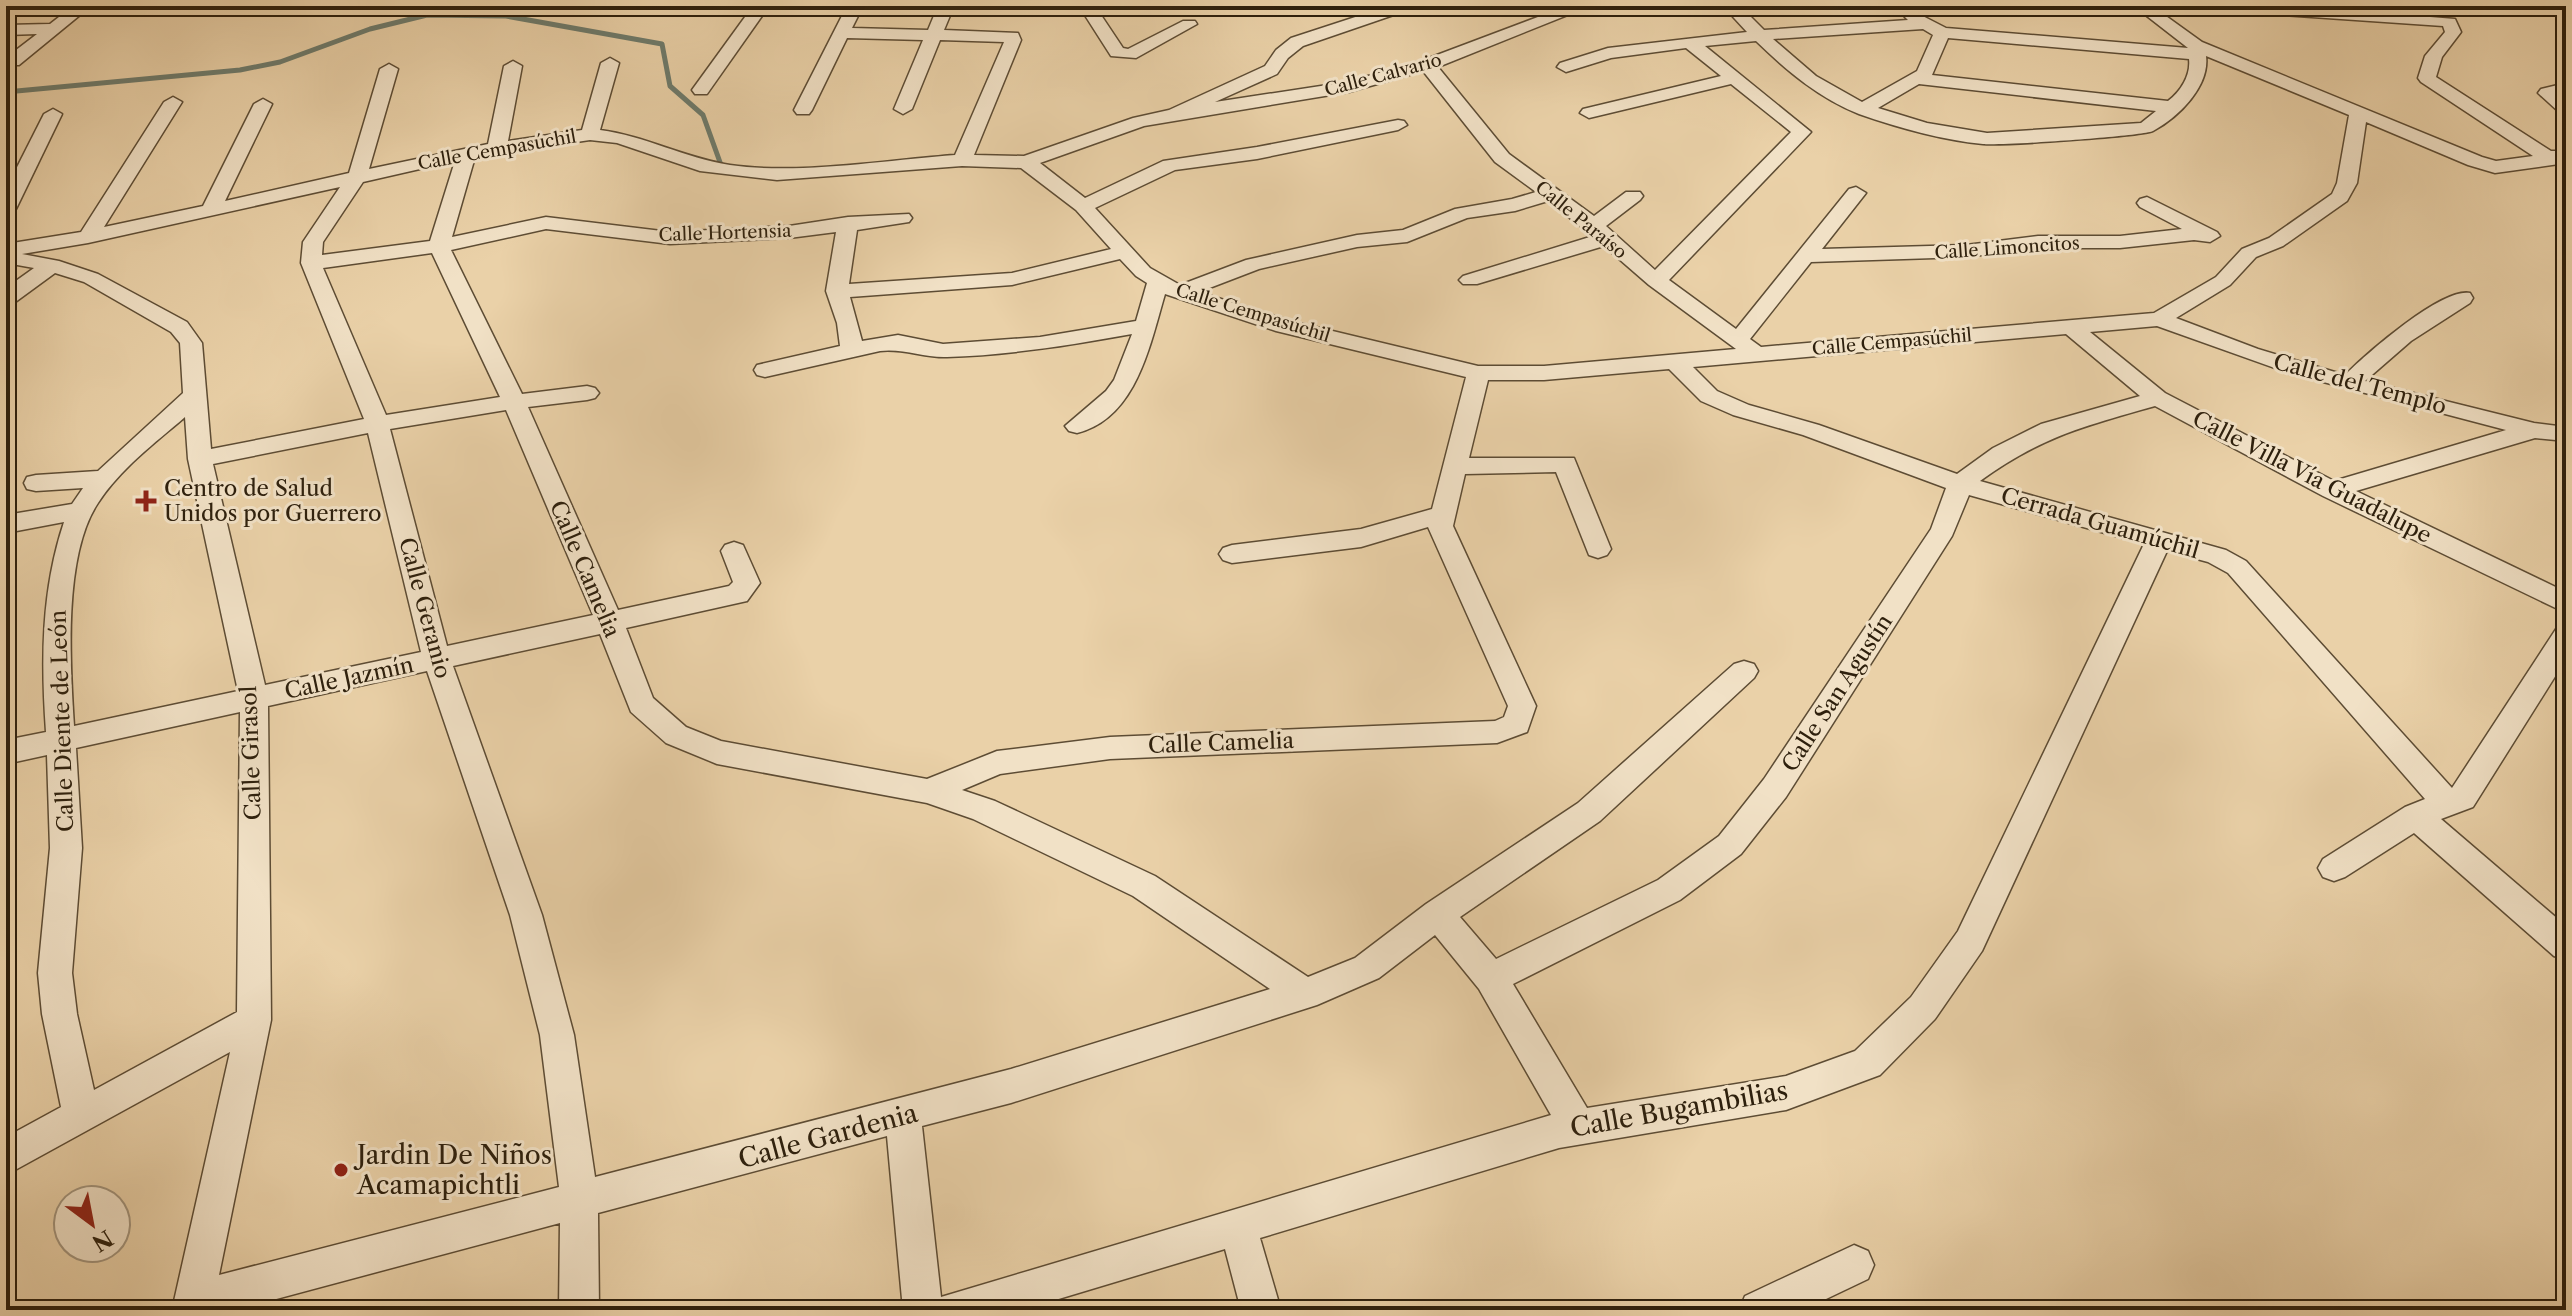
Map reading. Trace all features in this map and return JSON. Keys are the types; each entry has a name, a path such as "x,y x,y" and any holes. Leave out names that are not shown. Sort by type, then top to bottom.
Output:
{"street":[{"path":"13,61 83,6"},
{"path":"701,90 761,6"},
{"path":"803,110 855,6"},
{"path":"903,109 946,6"},
{"path":"1087,6 1117,52 1130,54 1189,24"},
{"name":"Calle Calvario","path":"1175,114 1349,87 1427,65 1582,6"},
{"path":"1731,6 1786,62 1825,90 1863,109 1965,137 1987,139 2146,128 2184,97 2199,70 2196,50 2142,6"},
{"path":"1896,6 1934,29"},
{"path":"2226,6 2425,12 2449,22 2453,32 2434,56 2427,78 2437,88 2496,120 2531,149 2559,158"},
{"path":"1026,162 1139,122 1175,114 1271,70 1282,54 1297,42 1396,7"},
{"path":"6,30 54,29"},
{"path":"1863,109 1924,74 1934,29"},
{"path":"1566,67 1608,53 1760,35 1934,29 2196,50 2495,167 2559,158"},
{"path":"841,33 1005,35 1013,40 962,160"},
{"path":"1656,281 1802,132 1690,43"},
{"path":"590,134 610,63"},
{"name":"Calle Paraíso","path":"1427,65 1502,158 1600,233 1656,281 1747,346"},
{"path":"497,148 513,66"},
{"path":"311,263 313,242 358,175 389,69"},
{"path":"1589,113 1732,79"},
{"path":"1917,79 2172,107"},
{"path":"2566,88 2547,93 2566,109"},
{"path":"88,237 173,102"},
{"path":"211,209 263,104"},
{"path":"6,209 16,172 53,114"},
{"name":"Calle Cempasúchil","path":"6,250 88,237 467,153 590,134 620,138 700,165 777,174 962,160 1026,162 1083,206 1143,272 1169,288 1284,326 1478,373 1544,373 1674,361 1747,346 2072,328 2159,319 2223,281 2249,253 2276,242 2340,197 2347,183 2358,114"},
{"path":"1083,206 1170,165 1257,153 1398,125"},
{"path":"439,246 467,153"},
{"path":"1747,346 1804,256 1856,193"},
{"path":"1077,426 1111,401 1126,385 1139,358 1143,326 1169,288 1253,264 1357,241 1407,236 1462,213 1515,205 1550,194"},
{"path":"1470,280 1600,233 1633,196"},
{"path":"2147,203 2249,253"},
{"name":"Calle Hortensia","path":"311,263 439,246 546,223 670,238 789,232 902,218"},
{"path":"848,223 837,291 848,323 852,351"},
{"name":"Calle Limoncitos","path":"1804,256 1966,251 2038,242 2120,242 2194,234 2210,236"},
{"name":"Calle Camelia","path":"439,246 513,400 610,623 641,704 676,735 717,752 928,791 984,810 1144,886 1305,994"},
{"path":"837,291 1012,279 1125,252"},
{"path":"6,257 52,265 91,278 179,327 191,343 193,397"},
{"name":"Calle Geranio","path":"311,263 377,423 437,660 526,915 557,1035 579,1201 579,1310"},
{"path":"6,298 52,265"},
{"path":"2350,383 2398,338 2462,298"},
{"name":"Calle del Templo","path":"2159,319 2258,357 2350,383 2534,430 2566,434"},
{"path":"765,370 898,342 943,351 1040,344 1143,326"},
{"name":"Calle Villa Vía Guadalupe","path":"2072,328 2157,398 2332,490 2566,603"},
{"name":"Cerrada Guamúchil","path":"1674,361 1709,396 1741,410 1811,430 1960,484 2217,556 2237,567 2448,804"},
{"path":"1232,554 1361,538 1441,515 1478,373"},
{"path":"200,459 377,423 513,400 587,393"},
{"name":"Calle Girasol","path":"193,397 200,459 254,698 254,1020 193,1305"},
{"name":"Calle Diente de León","path":"81,1115 57,993 55,967 66,837 57,608 66,554 80,511 105,478 193,397"},
{"path":"1960,484 2002,453 2049,429 2157,398"},
{"path":"2332,490 2534,430"},
{"path":"1453,466 1565,464 1598,549"},
{"path":"36,483 105,478"},
{"name":"Calle San Agustín","path":"1491,978 1669,890 1730,845 1775,788 1943,530 1960,484"},
{"path":"6,524 80,511"},
{"name":"Calle Camelia","path":"928,791 997,763 1110,748 1497,732 1517,724 1522,706 1440,526 1441,515"},
{"name":"Calle Bugambilias","path":"956,1310 1559,1130 1786,1093 1867,1063 1923,1008 1970,941 2159,539"},
{"name":"Calle Jazmín","path":"6,752 738,594 747,583 734,551"},
{"path":"2334,868 2416,816 2462,798 2566,636"},
{"name":"Calle Gardenia","path":"193,1305 1011,1086 1305,994 1367,968 1438,914 1589,812 1744,671"},
{"path":"2416,816 2563,940"},
{"path":"1438,914 1491,978 1578,1127"},
{"path":"6,1157 254,1020"},
{"path":"903,1116 923,1310"},
{"path":"1238,1227 1261,1310"},
{"path":"1759,1310 1854,1265"}],"waterway":[{"path":"6,92 240,70 280,62 370,29 427,15 506,16 662,44 670,86 703,115 721,165"}],"place":[{"name":"Centro de Salud Unidos por Guerrero","path":"146,501"},
{"name":"Jardin De Niños Acamapichtli","path":"341,1170"}]}
